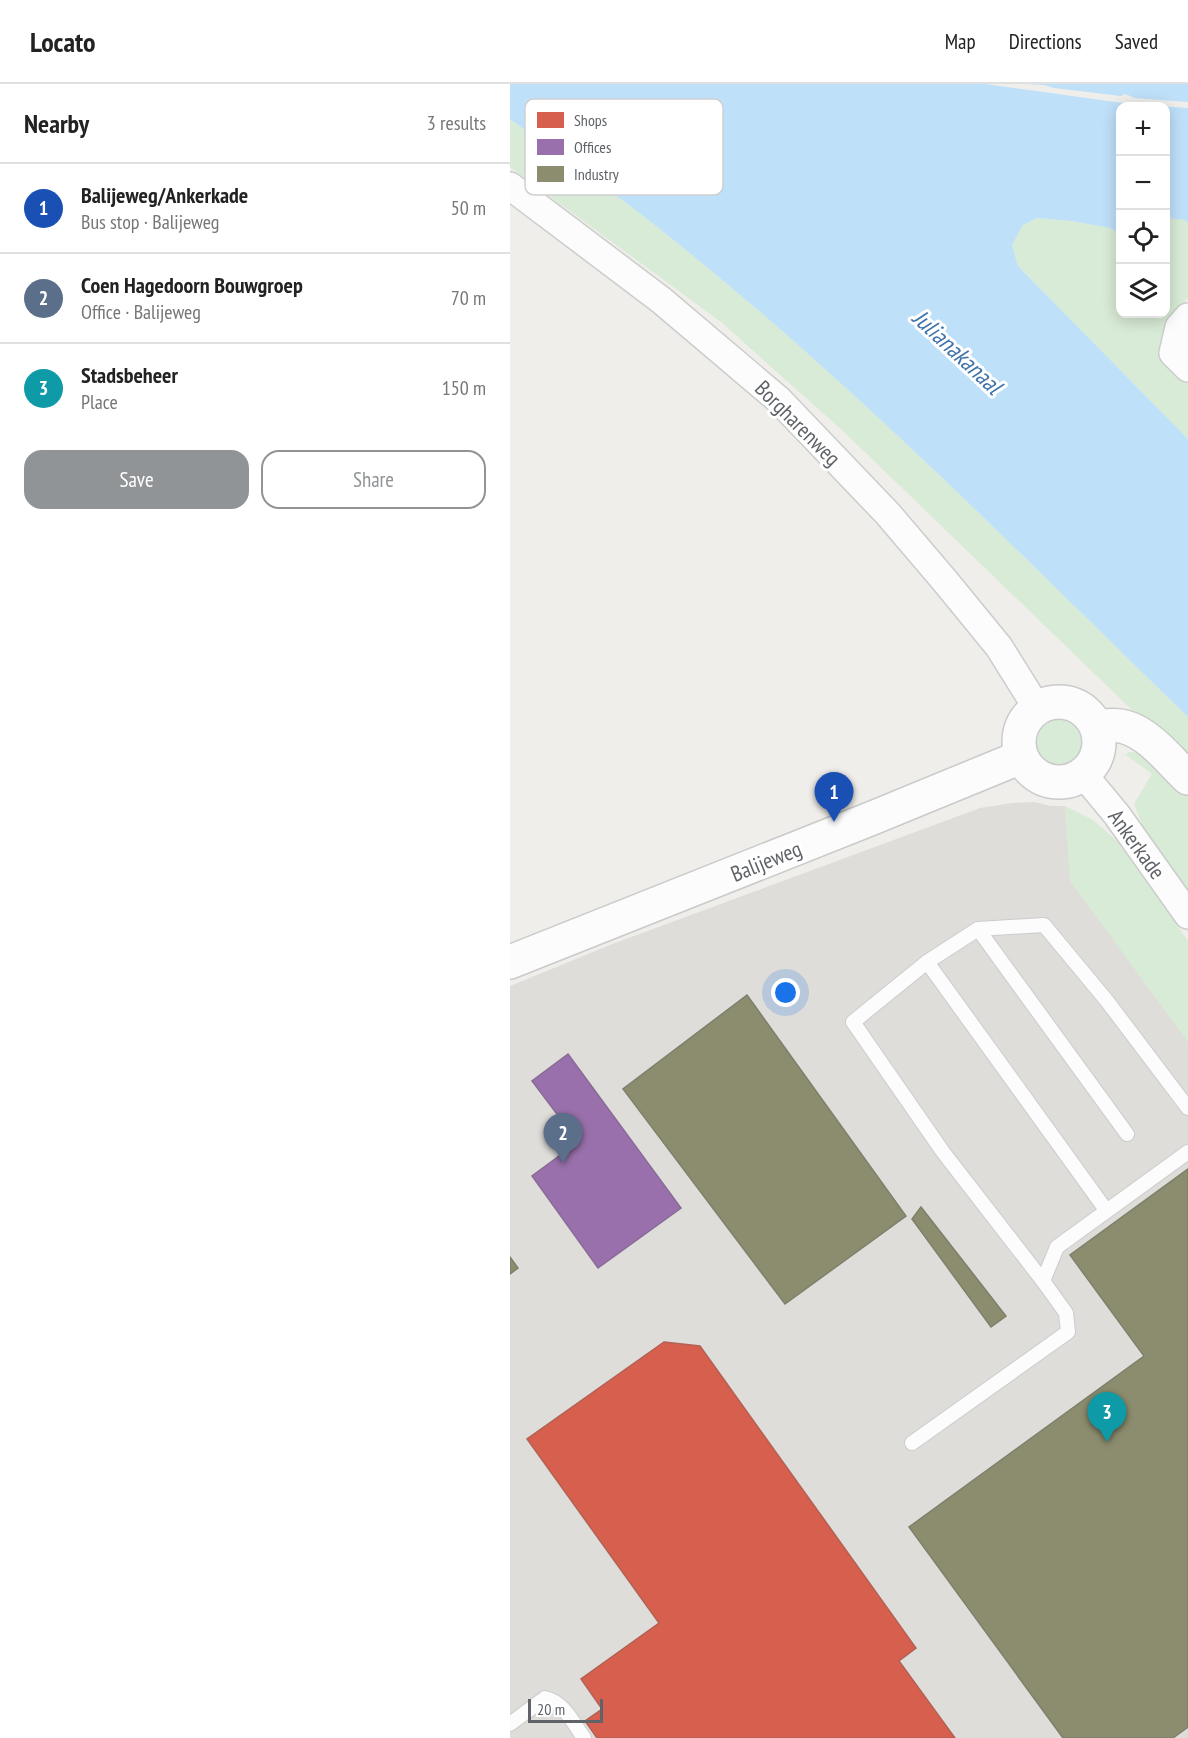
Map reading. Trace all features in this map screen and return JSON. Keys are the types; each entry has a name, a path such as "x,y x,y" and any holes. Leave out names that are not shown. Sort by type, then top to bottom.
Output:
{"street":[{"name":"Borgharenweg","path":"510,186 661,300 779,400 888,514 945,581 999,647 1037,708"},
{"path":"1188,317 1179,327 1173,353 1188,368"},
{"path":"1061,701 1074,704 1087,712 1097,727 1100,743 1091,767 1070,781 1049,781 1030,771 1021,757 1018,744 1020,731 1026,718 1037,708 1050,702 1061,701"},
{"path":"1097,727 1129,728 1154,745 1188,778"},
{"name":"Balijeweg","path":"510,962 1021,757"},
{"name":"Ankerkade","path":"1083,774 1117,815 1188,915"}],"lane":[{"path":"912,1443 1068,1332 1066,1313 944,1152 854,1022 927,962 978,929 1044,925 1107,1001 1188,1108"},
{"path":"978,929 1127,1134"},
{"path":"927,962 1106,1210"},
{"path":"1043,1281 1057,1247 1188,1152"},
{"path":"510,1724 545,1698 560,1704 584,1738"}],"shaded area":[{"path":"1034,802 1065,806 1188,958 1188,1738 510,1738 510,986 615,943 980,808"}],"green space":[{"path":"510,119 525,130 525,178 510,167"},
{"path":"548,195 615,195 739,294 806,352 936,472 1188,717 1188,764 843,431 721,322"},
{"path":"1037,218 1072,221 1110,228 1116,232 1116,318 1170,318 1160,350 1188,378 1188,439 1018,266 1012,245 1023,225"},
{"path":"1170,218 1185,220 1188,223 1188,298 1170,318"},
{"path":"1059,715 1069,717 1078,723 1084,732 1086,742 1084,752 1078,761 1069,767 1059,769 1049,767 1040,761 1034,752 1032,742 1034,732 1040,723 1049,717"},
{"path":"1129,752 1138,753 1154,761 1188,795 1188,891 1144,829 1134,804 1152,774 1126,755"},
{"path":"1065,806 1093,820 1116,840 1188,941 1188,1042 1070,881"}],"water":[{"name":"Julianakanaal","path":"510,84 985,84 1116,102 1116,232 1110,228 1072,221 1037,218 1023,225 1012,245 1018,266 1188,439 1188,717 871,411 739,294 616,195 723,195 723,99 525,99 525,130 510,119"},
{"path":"1027,84 1188,84 1188,102 1135,98 1125,94 1121,96"},
{"path":"1170,106 1188,108 1188,223 1185,220 1170,218"}],"building: Shops":[{"path":"664,1342 700,1346 916,1648 899,1661 955,1738 597,1738 585,1721 602,1709 581,1679 659,1623 527,1439"}],"building: Offices":[{"path":"568,1054 681,1208 598,1268 532,1176 578,1142 532,1081"}],"building: Industry":[{"path":"747,995 906,1216 785,1304 623,1089"},
{"path":"1188,1169 1188,1727 1173,1738 1063,1738 909,1527 1144,1356 1070,1255"},
{"path":"921,1207 1006,1316 991,1327 912,1219"},
{"path":"510,1257 518,1268 510,1274"}],"place":[{"name":"Balijeweg/Ankerkade","path":"834,822"},
{"name":"Coen Hagedoorn Bouwgroep","path":"563,1163"},
{"name":"Stadsbeheer","path":"1107,1442"}]}
